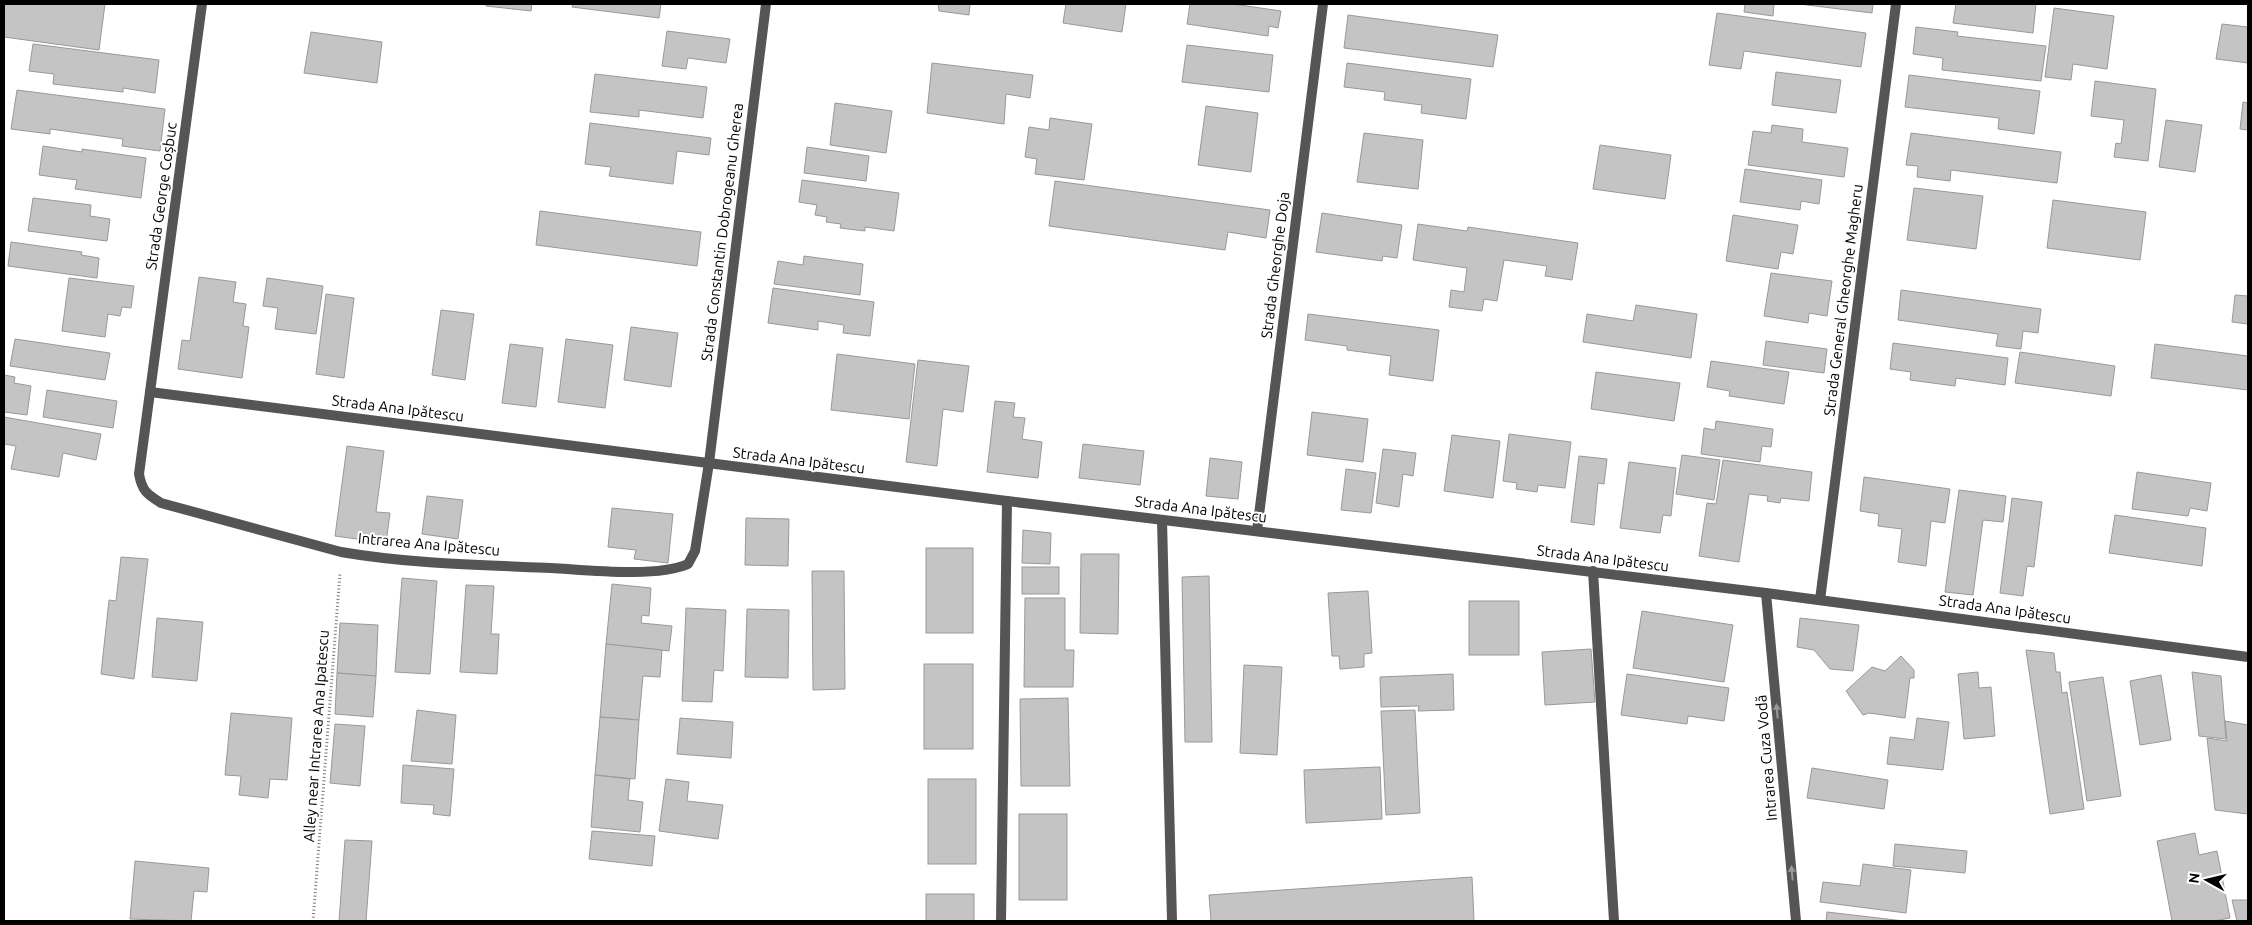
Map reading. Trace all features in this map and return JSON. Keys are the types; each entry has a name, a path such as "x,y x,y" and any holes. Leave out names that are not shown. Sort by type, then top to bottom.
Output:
{"street":[{"name":"Strada George Coșbuc","path":"150,392 202,4"},
{"name":"Strada Constantin Dobrogeanu Gherea","path":"709,464 766,4"},
{"name":"Strada Gheorghe Doja","path":"1257,530 1324,4"},
{"name":"Strada General Gheorghe Magheru","path":"1820,600 1896,4"},
{"name":"Strada Ana Ipătescu","path":"150,392 1007,501 1593,571 2248,657"},
{"name":"Intrarea Ana Ipătescu","path":"150,392 139,474 142,487 149,495 162,503 342,552 429,562 586,570 674,570 688,564 695,551 709,464"},
{"path":"1001,921 1007,501"},
{"path":"1162,520 1172,921"},
{"path":"1593,571 1614,921"},
{"name":"Intrarea Cuza Vodă","path":"1766,593 1796,921"}],"path":[{"name":"Alley near Intrarea Ana Ipatescu","path":"313,921 342,552"}],"building":[{"path":"4,4 105,4 99,50 4,37"},
{"path":"486,4 532,4 531,11 486,6"},
{"path":"573,4 661,4 659,18 572,7"},
{"path":"938,4 970,4 969,15 939,11"},
{"path":"1066,4 1126,4 1122,32 1063,23"},
{"path":"1190,4 1233,4 1281,11 1278,28 1269,26 1268,36 1187,24"},
{"path":"1745,4 1774,4 1773,16 1744,12"},
{"path":"1799,4 1873,4 1872,13"},
{"path":"1956,4 2036,4 2033,33 1953,23"},
{"path":"2054,8 2114,16 2107,69 2073,64 2071,80 2045,77"},
{"path":"1717,13 1866,33 1861,67 1744,51 1741,69 1709,65"},
{"path":"1348,15 1498,35 1493,67 1344,48"},
{"path":"2222,24 2248,27 2248,63 2216,59"},
{"path":"1916,27 1958,32 1957,36 2046,46 2041,81 1942,70 1943,58 1913,54"},
{"path":"667,31 730,39 726,63 688,58 686,69 662,66"},
{"path":"311,32 382,42 377,83 304,73"},
{"path":"33,44 159,60 155,93 123,88 123,92 53,84 54,74 29,71"},
{"path":"1187,45 1273,55 1269,92 1182,82"},
{"path":"932,63 1033,75 1030,98 1006,94 1004,124 927,113"},
{"path":"1347,63 1471,79 1466,119 1421,113 1422,105 1384,100 1385,92 1344,87"},
{"path":"1776,72 1841,80 1836,113 1772,105"},
{"path":"595,74 707,87 703,118 639,110 639,117 590,112"},
{"path":"1909,75 2040,91 2034,134 1998,129 1999,118 1905,107"},
{"path":"2095,81 2156,89 2148,161 2114,157 2116,143 2121,144 2124,120 2091,116"},
{"path":"17,90 165,109 160,151 122,146 123,139 50,129 50,134 11,129"},
{"path":"2243,102 2248,103 2248,130 2240,129"},
{"path":"835,103 892,111 886,153 830,145"},
{"path":"1206,106 1258,113 1251,172 1198,165"},
{"path":"1050,118 1092,124 1084,180 1035,174 1037,159 1025,157 1029,127 1049,130"},
{"path":"2166,120 2202,125 2195,172 2159,167"},
{"path":"590,123 711,138 709,155 677,151 673,184 609,176 611,167 585,164"},
{"path":"1772,125 1803,129 1802,142 1848,148 1844,177 1748,165 1753,131 1771,133"},
{"path":"1364,133 1423,140 1418,189 1357,182"},
{"path":"1911,133 2061,152 2057,183 1951,170 1950,181 1917,177 1918,166 1906,165"},
{"path":"1600,145 1671,155 1665,199 1593,189"},
{"path":"43,146 82,152 82,149 146,158 141,198 75,189 77,180 39,175"},
{"path":"807,147 869,156 866,181 804,173"},
{"path":"1745,169 1822,180 1819,204 1801,201 1800,210 1740,202"},
{"path":"802,180 899,193 894,231 865,227 865,231 840,228 841,224 826,222 827,217 815,215 817,205 799,202"},
{"path":"1055,181 1270,210 1266,238 1228,232 1225,250 1049,226"},
{"path":"1914,188 1983,196 1976,249 1907,240"},
{"path":"33,198 91,205 90,216 110,219 107,241 28,231"},
{"path":"2053,200 2146,212 2140,260 2047,248"},
{"path":"540,211 701,232 697,266 536,245"},
{"path":"1322,213 1402,225 1397,258 1383,256 1382,261 1316,252"},
{"path":"1733,215 1798,225 1793,254 1781,252 1778,269 1726,261"},
{"path":"1418,224 1467,231 1468,227 1578,243 1572,280 1545,276 1547,266 1504,260 1497,301 1484,299 1482,311 1449,307 1451,290 1464,292 1467,268 1413,260"},
{"path":"11,242 82,252 81,255 99,258 97,278 8,266"},
{"path":"804,256 863,264 860,295 774,284 778,261 803,265"},
{"path":"1771,273 1832,281 1827,316 1809,313 1808,323 1764,316"},
{"path":"199,277 236,282 233,302 246,304 243,326 249,327 242,378 178,369 182,340 190,341"},
{"path":"69,278 134,286 131,308 122,307 120,316 108,314 105,337 62,331"},
{"path":"267,278 323,286 316,334 275,329 278,308 263,306"},
{"path":"773,288 874,302 870,336 843,333 844,325 818,321 818,330 768,323"},
{"path":"1901,290 2041,309 2038,333 2023,331 2021,349 1996,346 1998,334 1898,320"},
{"path":"326,294 354,298 344,378 316,374"},
{"path":"2235,295 2248,296 2248,324 2232,322"},
{"path":"1636,305 1697,314 1691,358 1583,342 1587,314 1633,321"},
{"path":"441,310 474,314 465,380 432,375"},
{"path":"1308,314 1439,330 1433,381 1389,375 1391,356 1347,350 1347,346 1305,340"},
{"path":"631,327 678,333 671,387 624,380"},
{"path":"15,339 110,353 105,380 10,366"},
{"path":"566,339 613,345 605,408 558,402"},
{"path":"1766,341 1827,349 1824,373 1763,365"},
{"path":"1893,343 2008,358 2005,385 1956,378 1955,386 1910,380 1911,372 1890,369"},
{"path":"510,344 543,348 536,407 502,403"},
{"path":"2155,344 2248,356 2248,390 2151,378"},
{"path":"2020,352 2115,366 2111,396 2015,383"},
{"path":"837,354 915,364 909,419 831,410"},
{"path":"918,360 969,366 963,412 943,409 937,466 906,462"},
{"path":"1711,361 1789,372 1784,404 1729,396 1730,391 1707,387"},
{"path":"1596,372 1680,383 1674,421 1591,409"},
{"path":"4,375 15,377 14,383 31,386 27,415 4,412"},
{"path":"47,390 117,401 113,428 43,417"},
{"path":"995,401 1015,403 1013,417 1025,418 1022,439 1042,442 1038,478 987,472"},
{"path":"1312,412 1368,419 1363,462 1307,455"},
{"path":"4,417 101,434 96,460 63,453 59,477 11,469 16,446 4,444"},
{"path":"1716,421 1773,429 1771,447 1762,446 1760,462 1701,454 1704,428 1715,430"},
{"path":"1509,434 1571,442 1565,488 1538,485 1537,492 1516,489 1517,483 1503,481"},
{"path":"1452,435 1500,441 1493,498 1444,491"},
{"path":"1083,444 1144,451 1140,485 1079,478"},
{"path":"347,446 384,451 376,512 390,513 386,543 335,536"},
{"path":"1383,449 1416,453 1413,476 1403,474 1399,507 1376,503"},
{"path":"1682,455 1720,460 1714,500 1676,494"},
{"path":"1579,456 1607,459 1604,484 1598,483 1594,525 1571,522"},
{"path":"1210,458 1242,462 1238,499 1206,496"},
{"path":"1723,460 1812,472 1809,501 1781,498 1780,503 1767,501 1768,496 1749,494 1739,562 1699,556 1707,503 1716,504"},
{"path":"1629,462 1676,468 1671,516 1663,515 1660,533 1620,528"},
{"path":"1346,469 1376,473 1371,513 1341,510"},
{"path":"2137,472 2211,483 2207,511 2190,508 2188,516 2132,509"},
{"path":"1864,477 1950,489 1945,523 1931,521 1926,566 1898,562 1902,529 1878,526 1879,514 1860,511"},
{"path":"1959,490 2006,496 2003,522 1983,520 1973,595 1945,592"},
{"path":"427,496 463,500 458,539 422,534"},
{"path":"2012,498 2042,502 2034,567 2027,566 2023,596 2000,593"},
{"path":"612,508 673,514 668,563 634,559 636,550 608,547"},
{"path":"2115,515 2206,528 2202,566 2109,553"},
{"path":"746,518 789,519 788,566 745,565"},
{"path":"1023,530 1051,533 1050,564 1022,563"},
{"path":"926,548 973,548 973,633 926,633"},
{"path":"1081,554 1119,554 1118,634 1080,633"},
{"path":"121,557 148,559 134,679 101,674 109,600 116,601"},
{"path":"1022,567 1059,567 1059,594 1022,594"},
{"path":"812,571 844,571 845,689 813,690"},
{"path":"1209,576 1212,742 1185,742 1182,577"},
{"path":"402,578 437,581 430,674 395,672"},
{"path":"612,584 651,588 649,616 642,615 641,623 672,626 669,651 606,644"},
{"path":"466,585 494,586 491,634 499,634 497,674 460,672"},
{"path":"1368,591 1372,653 1364,654 1364,667 1340,669 1339,656 1332,656 1328,593"},
{"path":"1025,598 1065,598 1065,650 1074,650 1073,687 1024,687"},
{"path":"1469,601 1519,601 1519,655 1469,655"},
{"path":"686,608 726,610 723,671 714,670 712,702 682,701"},
{"path":"747,609 789,610 788,678 745,677"},
{"path":"1642,611 1733,625 1724,682 1633,668"},
{"path":"157,618 203,622 197,681 152,677"},
{"path":"1800,618 1859,625 1853,671 1830,669 1814,650 1797,647"},
{"path":"340,623 378,625 376,676 337,673"},
{"path":"606,644 662,650 660,677 643,676 639,720 600,717"},
{"path":"1591,649 1595,702 1545,705 1542,652"},
{"path":"2026,650 2054,653 2056,672 2060,672 2062,693 2067,692 2084,809 2050,814"},
{"path":"1901,656 1914,670 1914,678 1910,678 1905,718 1869,713 1863,715 1846,691 1872,667 1885,671"},
{"path":"924,664 973,664 973,749 924,749"},
{"path":"1244,665 1282,667 1277,755 1240,753"},
{"path":"1978,672 1979,688 1991,687 1995,736 1964,739 1958,674"},
{"path":"2192,672 2221,676 2226,739 2199,736"},
{"path":"337,673 376,676 373,717 335,714"},
{"path":"1453,674 1454,710 1418,711 1419,706 1381,707 1380,677"},
{"path":"1627,674 1729,688 1724,721 1688,716 1687,724 1621,715"},
{"path":"2161,675 2171,740 2140,745 2130,681"},
{"path":"2103,677 2121,796 2087,801 2069,682"},
{"path":"1068,698 1070,786 1021,786 1020,699"},
{"path":"417,710 456,715 452,764 411,761"},
{"path":"1415,710 1420,813 1386,815 1381,711"},
{"path":"231,713 292,718 287,780 270,779 268,798 239,795 241,776 225,775"},
{"path":"600,717 639,720 635,779 595,775"},
{"path":"680,718 733,722 731,758 677,754"},
{"path":"1917,718 1949,722 1943,770 1887,764 1890,737 1914,740"},
{"path":"2225,721 2248,725 2248,814 2215,810 2207,738 2227,741"},
{"path":"335,724 365,726 360,786 330,783"},
{"path":"403,765 454,769 450,816 433,814 434,805 401,803"},
{"path":"1380,767 1382,819 1306,823 1304,770"},
{"path":"1812,768 1888,780 1884,809 1807,798"},
{"path":"595,775 630,779 628,800 643,802 640,832 591,827"},
{"path":"666,779 689,782 687,801 723,805 718,839 659,831"},
{"path":"928,779 976,779 976,864 928,864"},
{"path":"1019,814 1067,814 1067,900 1019,900"},
{"path":"592,831 655,836 652,866 589,859"},
{"path":"2195,833 2199,855 2217,851 2230,918 2214,921 2172,921 2157,841"},
{"path":"345,840 372,841 366,921 339,921"},
{"path":"1895,844 1967,851 1965,873 1893,866"},
{"path":"135,861 209,868 207,892 194,891 191,921 130,919"},
{"path":"1863,864 1911,870 1906,913 1820,902 1823,882 1860,886"},
{"path":"1472,877 1474,921 1211,921 1209,895"},
{"path":"926,894 974,894 974,921 926,921"},
{"path":"2232,900 2248,900 2248,921 2237,921"},
{"path":"1827,912 1904,921 1826,921"}]}
